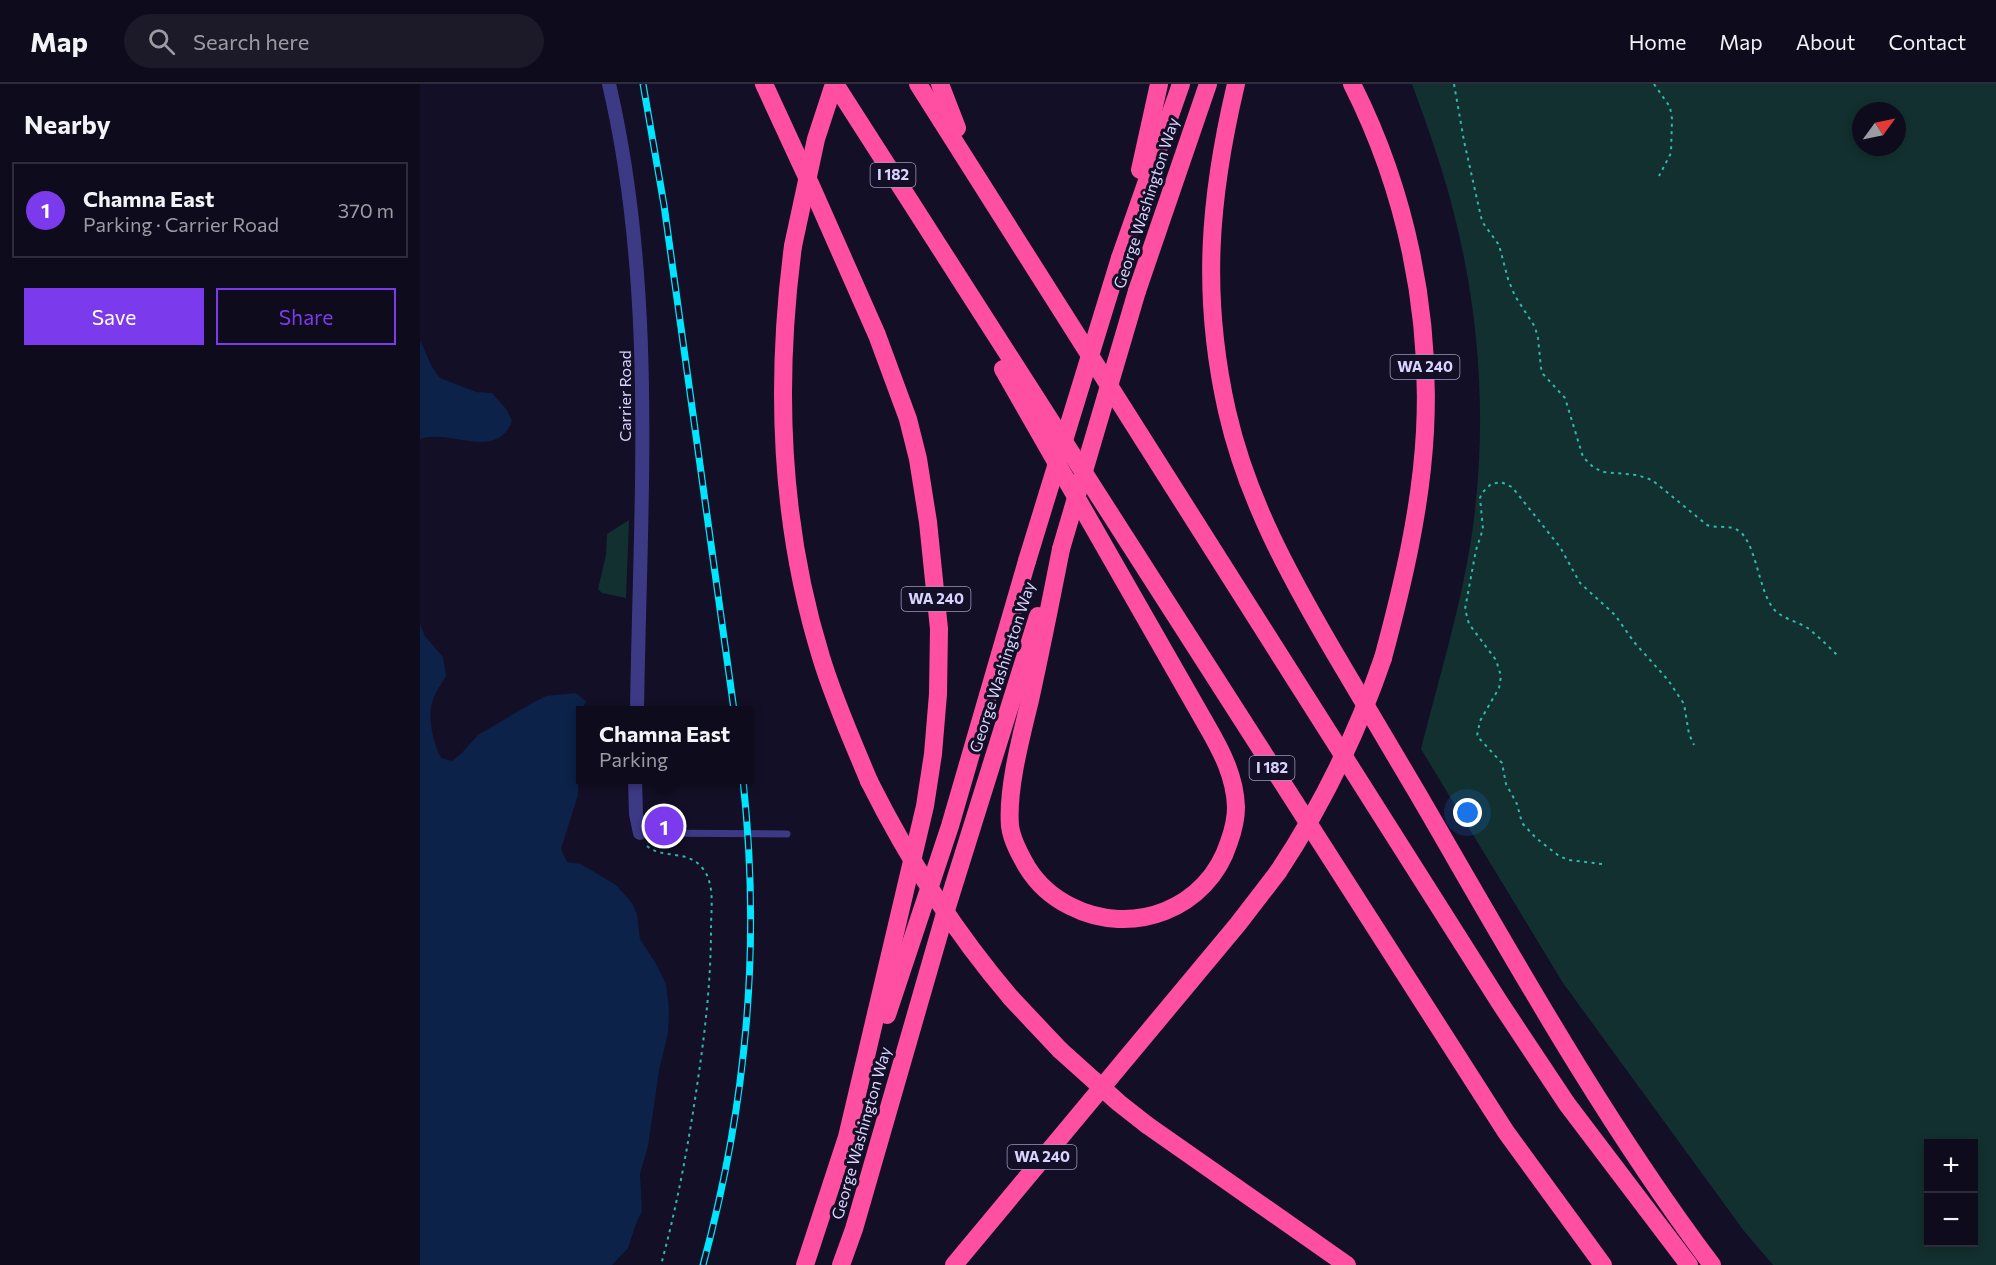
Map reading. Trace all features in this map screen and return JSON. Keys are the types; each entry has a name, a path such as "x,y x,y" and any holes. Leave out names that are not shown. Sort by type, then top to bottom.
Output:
{"highway":[{"name":"WA 240","path":"764,84 877,335 908,419 918,459 928,522 939,629 938,694 933,754 925,806 847,1137 805,1265"},
{"path":"834,84 816,139 793,246 783,333 783,437 791,518 803,586 821,657 868,781 923,880 976,957 1060,1050 1147,1125 1347,1265"},
{"name":"I 182","path":"834,84 1506,1132 1603,1265"},
{"path":"918,84 1506,1012 1567,1104 1689,1265"},
{"path":"940,84 951,118 1006,222"},
{"path":"1121,254 1159,84"},
{"name":"George Washington Way","path":"847,1137 950,826 1027,561 1121,254 1181,84"},
{"name":"George Washington Way","path":"841,1265 854,1229 946,910 1061,549 1137,291 1208,84"},
{"path":"1236,84 1216,179 1210,234 1211,317 1220,379 1238,450 1252,490 1289,573 1537,998 1649,1177 1712,1265"},
{"name":"WA 240","path":"954,1265 1238,924 1278,872 1320,804 1344,758 1359,725 1383,658 1408,556 1420,483 1425,432 1425,374 1417,282 1406,230 1381,150 1352,84"},
{"path":"951,266 999,362 1212,735 1232,776 1236,808 1233,829 1226,852 1217,870 1189,898 1168,910 1147,918 1106,919 1085,914 1047,892 1032,876 1018,851 1010,828 1010,799 1017,760 1061,549"}],"street":[{"name":"Carrier Road","path":"609,84 633,222 641,326 642,405 636,706"},
{"path":"635,784 636,814 640,833"}],"lane":[{"path":"640,833 787,834"}],"path":[{"path":"1454,84 1464,141 1483,223 1499,245 1511,287 1535,327 1543,374 1565,398 1583,457 1593,467 1603,472 1637,475 1652,480 1707,525 1738,530 1746,540 1771,606 1780,614 1808,629 1837,655"},
{"path":"1654,84 1670,107 1672,119 1671,153 1659,176"},
{"path":"1602,864 1569,860 1549,849 1536,838 1522,823 1506,784 1502,763 1477,736 1480,720 1496,697 1501,682 1496,660 1469,624 1466,614 1476,550 1483,529 1480,498 1491,484 1501,482 1512,487 1560,547 1580,584 1616,615 1634,642 1668,680 1684,704 1689,734 1694,745"},
{"path":"640,833 651,849 683,856 696,862 708,877 711,898 710,993 702,1053 691,1130 675,1214 661,1265"}],"green space":[{"path":"1412,84 1996,84 1996,1265 1773,1265 1744,1231 1563,983 1421,749 1466,570 1475,510 1480,437 1478,363 1470,290 1455,218"},
{"path":"629,520 626,598 602,593 598,589 606,555 607,534"}],"water":[{"path":"420,340 432,367 440,378 476,392 492,393 507,410 512,421 505,433 495,440 484,442 445,437 420,439"},
{"path":"420,624 425,636 443,657 446,676 434,697 431,711 433,736 441,758 452,761 478,735 546,696 575,693 586,701 584,706 576,706 578,795 561,849 567,862 581,864 616,885 632,903 637,914 640,939 666,984 669,1009 668,1033 659,1071 648,1146 640,1174 642,1211 628,1248 612,1265 420,1265"}],"railway":[{"path":"643,84 664,205 733,706"},
{"path":"703,1265 730,1144 740,1084 746,1024 751,903 743,784"}],"place":[{"name":"Chamna East","path":"664,826"}]}
